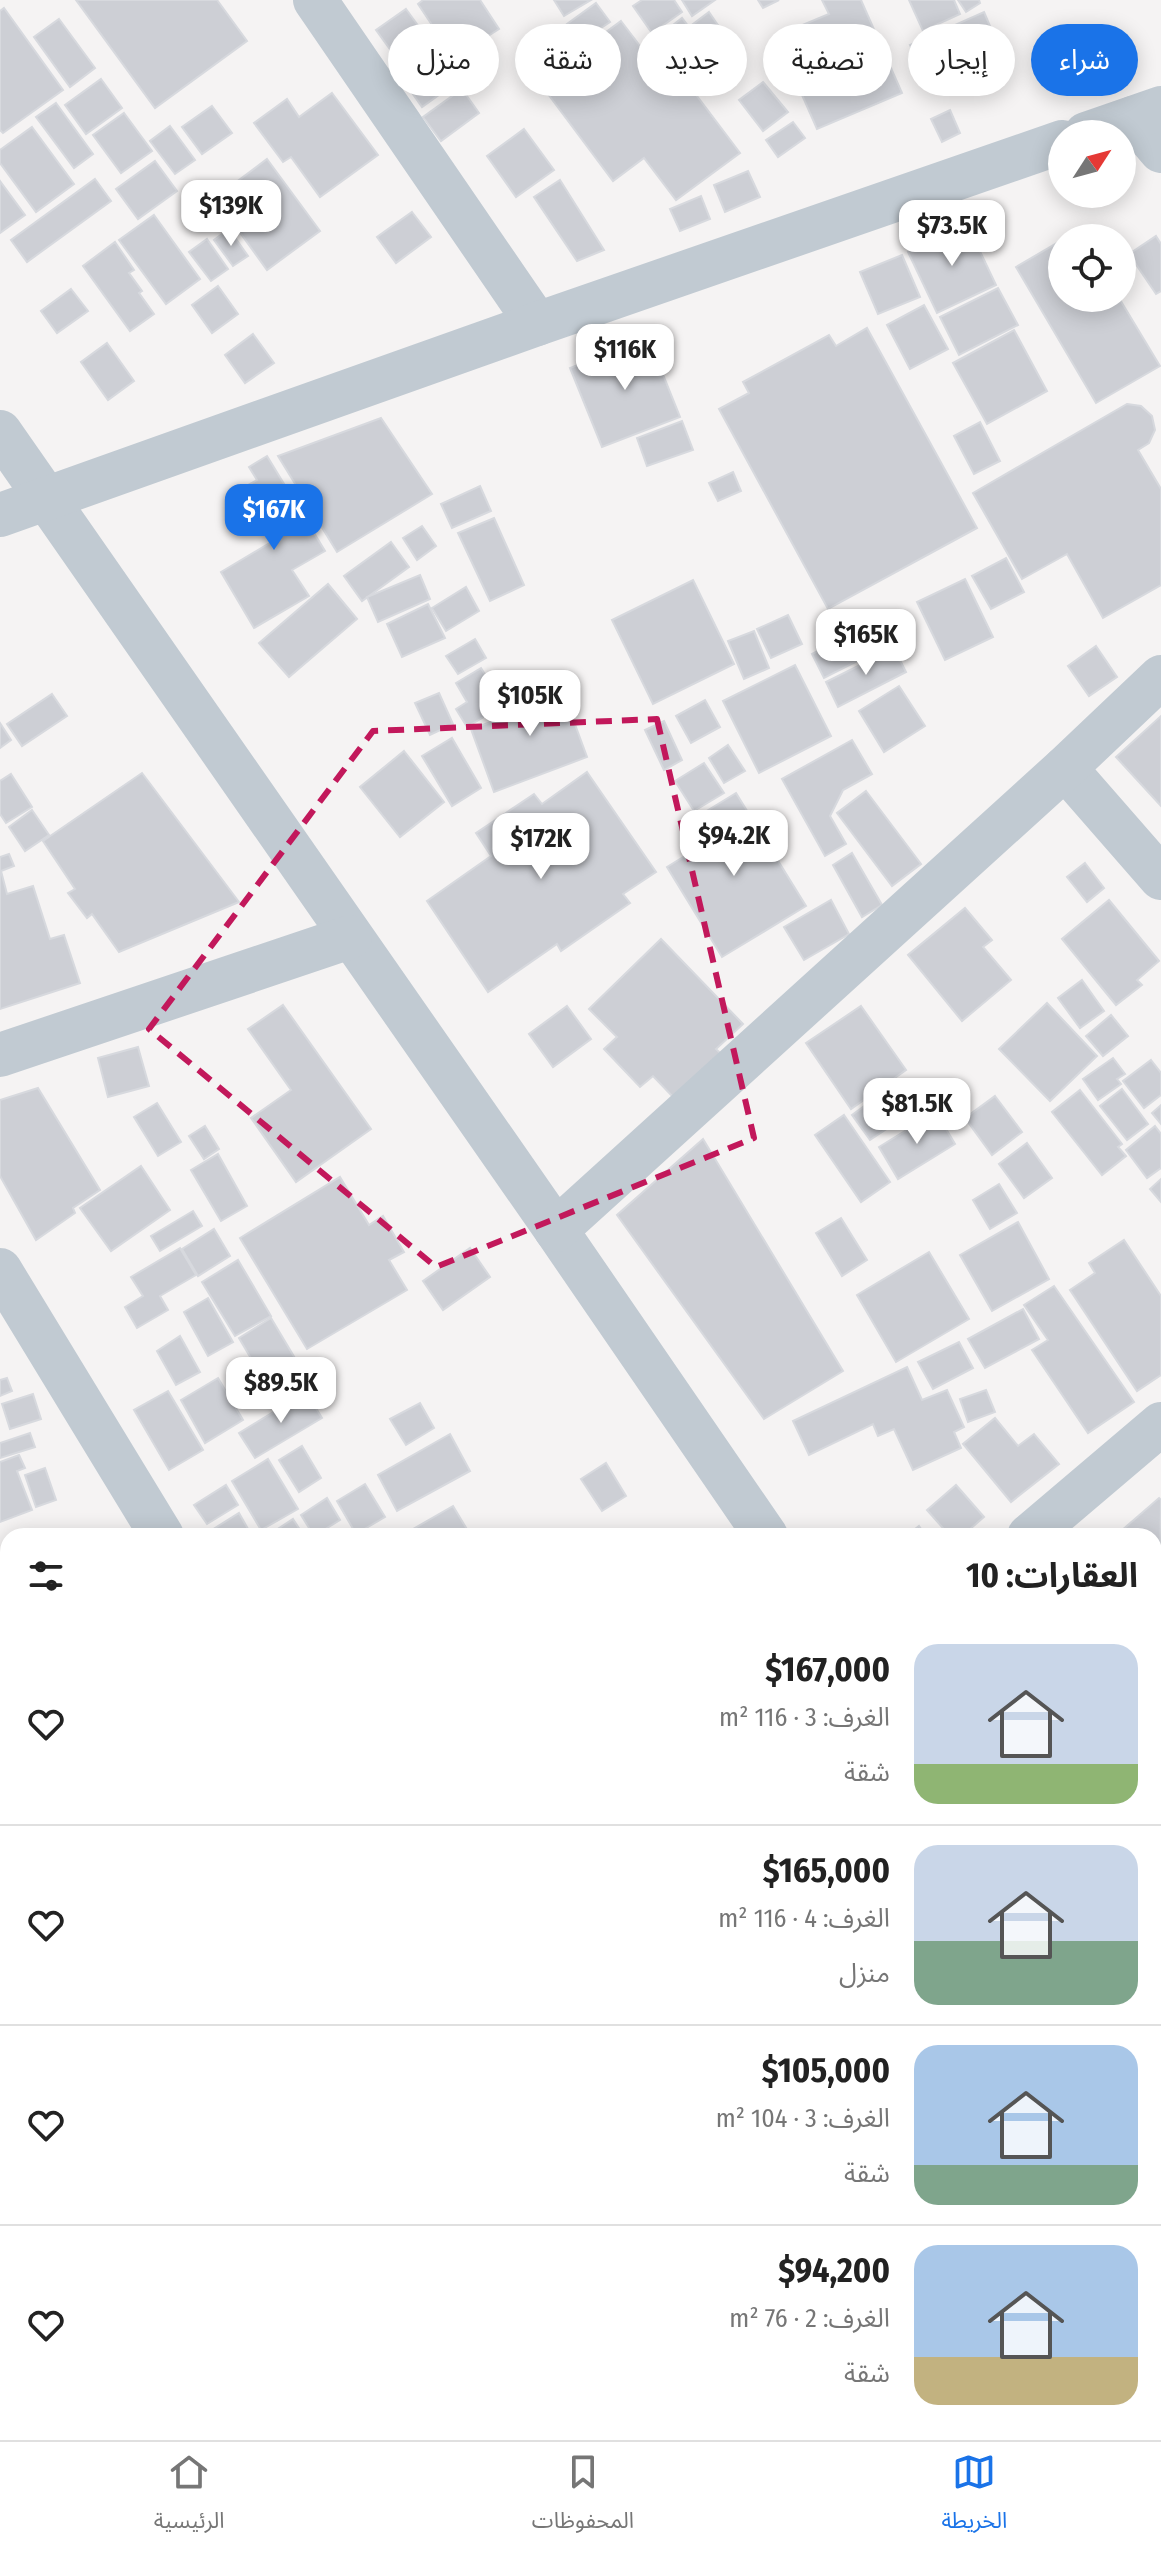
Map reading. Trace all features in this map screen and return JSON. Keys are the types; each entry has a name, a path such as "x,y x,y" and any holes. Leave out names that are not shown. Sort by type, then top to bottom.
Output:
{"street":[{"path":"315,0 537,324"},
{"path":"1127,120 1147,113 1161,151"},
{"path":"0,515 1048,147"},
{"path":"0,432 761,1528"},
{"path":"556,1230 1161,677"},
{"path":"1065,768 1161,878"},
{"path":"0,1055 350,937"},
{"path":"0,1270 157,1528"},
{"path":"1038,1528 1161,1424"}],"highlighted area":[{"path":"657,719 754,1138 436,1267 149,1029 373,731"}],"building":[{"path":"76,0 217,0 247,41 155,108"},
{"path":"423,0 480,0 496,24 431,24 418,4"},
{"path":"554,0 591,0 564,16"},
{"path":"642,0 674,0 682,12 665,24 646,24 633,6"},
{"path":"682,0 715,0 692,16"},
{"path":"758,0 779,0 763,8"},
{"path":"822,0 861,0 872,24 805,24 829,14"},
{"path":"909,0 954,0 960,14 938,24 920,24"},
{"path":"958,0 979,0 980,3 966,12"},
{"path":"596,3 610,22 607,24 567,24"},
{"path":"4,8 63,90 3,133 0,130 0,11"},
{"path":"406,9 417,24 388,24 388,47 376,30"},
{"path":"709,12 717,24 693,24"},
{"path":"984,12 989,24 957,24"},
{"path":"59,19 95,68 70,87 34,37"},
{"path":"621,21 637,42 637,96 697,96 740,153 676,200 644,158 613,181 549,96 621,96 621,24 617,24"},
{"path":"892,70 902,93 817,129 802,96 892,96"},
{"path":"101,79 122,108 86,134 65,105"},
{"path":"763,82 763,96 775,96 788,112 763,131 739,100"},
{"path":"332,93 378,155 320,197 291,157 283,162 254,123 287,99 299,117"},
{"path":"414,96 437,96 422,107"},
{"path":"452,96 467,96 479,113 441,141 423,117"},
{"path":"56,103 93,154 74,168 36,117"},
{"path":"212,106 232,133 202,154 182,127"},
{"path":"950,110 960,133 942,142 931,119"},
{"path":"124,113 152,151 121,173 93,135"},
{"path":"793,122 805,138 778,157 766,140"},
{"path":"170,126 195,160 175,174 150,141"},
{"path":"32,127 74,184 36,212 0,163 0,150"},
{"path":"524,129 554,170 516,197 487,156"},
{"path":"267,159 320,231 267,270 215,198"},
{"path":"155,161 177,191 138,219 116,189"},
{"path":"748,171 760,197 725,212 714,185"},
{"path":"95,179 111,201 27,262 11,240"},
{"path":"560,180 604,250 577,261 534,197"},
{"path":"0,181 25,215 0,233"},
{"path":"701,196 710,219 680,231 670,209"},
{"path":"412,212 431,237 396,263 377,237"},
{"path":"154,215 200,279 166,304 119,240"},
{"path":"967,224 996,285 937,313 908,252"},
{"path":"229,229 248,256 233,266 214,240"},
{"path":"1156,236 1161,244 1161,291 1156,294 1136,264 1136,249"},
{"path":"207,239 228,269 211,281 189,252"},
{"path":"115,242 134,270 129,273 154,314 130,331 83,266"},
{"path":"1048,248 1048,312 1127,312 1160,366 1096,403 1016,267"},
{"path":"902,255 920,297 878,314 860,272"},
{"path":"218,286 238,314 212,333 192,305"},
{"path":"998,288 1018,325 959,355 940,317"},
{"path":"71,289 88,311 57,333 41,311"},
{"path":"924,305 948,349 910,369 887,325"},
{"path":"867,328 977,528 828,609 719,409 749,393 743,382 829,335 836,346"},
{"path":"1014,330 1047,391 987,424 953,363"},
{"path":"253,334 274,363 245,383 225,355"},
{"path":"648,337 680,417 602,447 570,368"},
{"path":"107,343 134,381 108,400 81,362"},
{"path":"1127,404 1141,406 1152,416 1155,430 1149,443 1138,450 1161,489 1161,585 1103,618 1067,554 1022,579 973,493"},
{"path":"381,418 432,494 337,552 278,456"},
{"path":"682,421 693,450 647,466 637,438"},
{"path":"980,422 1000,461 974,474 954,436"},
{"path":"267,456 325,551 292,570 309,596 254,628 221,572 278,538 246,486 257,480 249,467"},
{"path":"733,472 741,491 718,501 709,483"},
{"path":"480,486 491,511 452,528 441,504"},
{"path":"494,518 524,585 490,601 458,533"},
{"path":"422,526 436,546 417,560 403,538"},
{"path":"391,542 409,567 362,601 344,576"},
{"path":"1006,558 1024,592 991,609 972,576"},
{"path":"420,575 430,599 378,622 367,597"},
{"path":"965,579 993,637 945,660 917,602"},
{"path":"693,580 734,664 653,704 612,620"},
{"path":"328,584 357,619 289,677 259,643"},
{"path":"466,587 479,611 446,631 432,608"},
{"path":"428,604 445,638 402,657 387,624"},
{"path":"788,615 802,644 771,658 757,629"},
{"path":"878,620 891,644 824,678 812,654"},
{"path":"754,631 769,668 744,679 728,641"},
{"path":"475,639 486,658 458,674 446,656"},
{"path":"1096,646 1117,677 1089,696 1068,666"},
{"path":"894,648 906,672 838,707 826,682"},
{"path":"795,665 831,736 759,773 723,701"},
{"path":"481,668 504,705 467,727 456,709 467,702 456,683"},
{"path":"559,681 587,757 494,792 471,729 510,715 505,701"},
{"path":"899,686 925,726 884,752 859,711"},
{"path":"439,693 453,724 430,735 415,703"},
{"path":"52,694 67,716 22,746 7,724"},
{"path":"705,700 720,727 691,743 676,716"},
{"path":"1161,716 1161,806 1116,757"},
{"path":"664,721 682,760 664,770 645,730"},
{"path":"0,723 11,740 0,748"},
{"path":"452,738 481,788 452,806 422,756"},
{"path":"852,740 872,774 843,790 830,816 846,844 825,856 782,779"},
{"path":"728,745 745,771 724,783 709,758"},
{"path":"404,751 444,802 400,837 360,787"},
{"path":"704,763 724,793 694,811 675,781"},
{"path":"587,772 656,872 623,894 630,903 561,951 557,944 488,992 427,901 491,856 476,833 534,794 542,804"},
{"path":"142,773 239,902 119,952 92,914 87,918 68,893 75,889 43,841"},
{"path":"11,774 32,807 6,823 0,814 0,781"},
{"path":"866,791 921,864 892,886 837,813"},
{"path":"736,793 806,906 722,957 667,867 701,846 687,823"},
{"path":"32,810 49,835 25,851 9,827"},
{"path":"852,853 882,905 862,917 833,865"},
{"path":"9,854 14,866 1,871 7,894 33,886 50,939 64,935 80,983 0,1009 0,857"},
{"path":"1085,863 1104,888 1087,902 1067,877"},
{"path":"831,900 849,934 804,960 784,927"},
{"path":"1109,900 1159,961 1137,980 1142,985 1116,1005 1062,939"},
{"path":"965,908 992,940 983,947 1011,980 962,1021 908,955"},
{"path":"661,939 743,1024 716,1049 722,1055 676,1100 653,1076 640,1087 604,1049 617,1037 589,1009"},
{"path":"1082,980 1104,1011 1080,1028 1058,998"},
{"path":"1047,1003 1097,1056 1050,1101 999,1049"},
{"path":"283,1005 371,1129 296,1182 251,1118 291,1090 248,1029"},
{"path":"567,1006 591,1039 553,1067 529,1034"},
{"path":"861,1006 906,1070 851,1109 806,1043"},
{"path":"1111,1015 1128,1036 1103,1056 1086,1036"},
{"path":"138,1047 149,1086 108,1097 98,1058"},
{"path":"1113,1058 1125,1074 1117,1079 1121,1084 1098,1100 1083,1079"},
{"path":"1151,1060 1161,1073 1161,1095 1144,1108 1123,1081"},
{"path":"38,1088 100,1190 73,1208 75,1213 36,1240 0,1176 0,1100"},
{"path":"1122,1089 1148,1124 1127,1140 1100,1106"},
{"path":"1080,1090 1122,1144 1118,1147 1126,1156 1102,1175 1052,1112"},
{"path":"995,1096 1022,1132 992,1155 965,1118"},
{"path":"870,1102 888,1128 870,1140 852,1115"},
{"path":"157,1103 181,1142 158,1156 134,1117"},
{"path":"1161,1105 1161,1124 1152,1113"},
{"path":"936,1112 955,1144 898,1179 879,1147"},
{"path":"844,1115 890,1182 861,1202 815,1135"},
{"path":"205,1126 219,1149 204,1159 189,1136"},
{"path":"1155,1126 1161,1134 1161,1168 1147,1178 1126,1150"},
{"path":"703,1139 843,1371 764,1419 617,1215"},
{"path":"1027,1143 1052,1178 1024,1198 999,1164"},
{"path":"218,1154 247,1206 221,1221 191,1170"},
{"path":"141,1166 170,1210 111,1251 80,1208"},
{"path":"340,1177 369,1225 383,1216 404,1252 389,1260 407,1290 307,1349 240,1238"},
{"path":"1161,1179 1161,1202 1150,1189"},
{"path":"999,1184 1017,1213 990,1229 973,1200"},
{"path":"193,1211 202,1226 160,1251 151,1236"},
{"path":"841,1218 867,1260 842,1276 816,1233"},
{"path":"1018,1222 1049,1279 992,1311 960,1255"},
{"path":"214,1229 230,1256 198,1276 182,1249"},
{"path":"1124,1240 1161,1296 1161,1375 1137,1391 1070,1290 1095,1273 1089,1263"},
{"path":"180,1248 196,1275 160,1296 168,1310 137,1328 125,1307 143,1296 131,1277"},
{"path":"470,1248 490,1277 443,1310 423,1281"},
{"path":"929,1252 969,1319 896,1362 857,1295"},
{"path":"238,1260 271,1316 235,1336 202,1282"},
{"path":"1054,1286 1134,1402 1088,1433 1032,1350 1048,1340 1024,1305"},
{"path":"208,1298 233,1342 208,1356 184,1312"},
{"path":"1023,1309 1039,1339 985,1368 968,1339"},
{"path":"271,1318 305,1375 272,1394 239,1338"},
{"path":"180,1336 200,1372 176,1385 157,1351"},
{"path":"959,1342 973,1368 933,1389 918,1362"},
{"path":"907,1367 922,1400 947,1390 964,1427 954,1432 961,1448 913,1470 894,1429 878,1436 873,1424 809,1455 793,1421"},
{"path":"7,1378 12,1391 0,1396 0,1380"},
{"path":"218,1378 243,1420 205,1443 181,1400"},
{"path":"986,1390 995,1412 968,1422 960,1399"},
{"path":"168,1391 203,1450 169,1470 134,1410"},
{"path":"306,1392 322,1418 255,1458 239,1433"},
{"path":"33,1394 41,1419 10,1429 2,1404"},
{"path":"420,1403 434,1428 406,1445 390,1419"},
{"path":"995,1418 1018,1446 1034,1434 1059,1464 1011,1502 963,1444"},
{"path":"30,1433 35,1447 0,1458 0,1443"},
{"path":"450,1434 470,1471 397,1511 378,1475"},
{"path":"302,1446 321,1478 299,1492 279,1460"},
{"path":"19,1455 25,1468 17,1471 32,1510 0,1522 0,1462"},
{"path":"268,1459 298,1509 260,1528 232,1481"},
{"path":"606,1463 626,1496 602,1511 581,1479"},
{"path":"45,1468 56,1500 36,1507 25,1475"},
{"path":"365,1484 385,1517 366,1528 353,1528 337,1501"},
{"path":"226,1485 238,1505 207,1524 194,1505"},
{"path":"956,1485 984,1517 971,1528 943,1528 927,1510"},
{"path":"327,1498 340,1520 327,1528 309,1528 301,1515"},
{"path":"1159,1498 1161,1500 1161,1528 1124,1528"},
{"path":"453,1506 466,1528 415,1528"},
{"path":"239,1513 247,1528 215,1528"},
{"path":"293,1519 299,1528 279,1528"}]}
